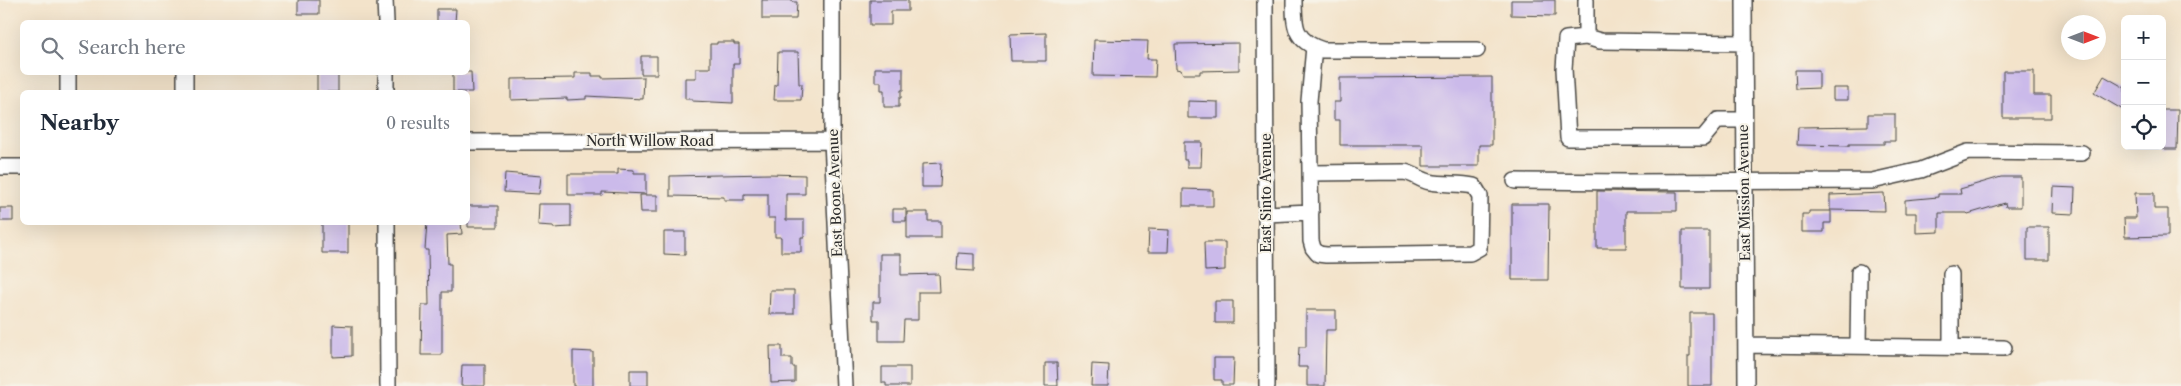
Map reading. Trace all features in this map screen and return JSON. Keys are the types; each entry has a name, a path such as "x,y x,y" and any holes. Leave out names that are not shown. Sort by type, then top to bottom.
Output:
{"street":[{"path":"385,0 386,20"},
{"name":"East Boone Avenue","path":"832,0 832,141 844,386"},
{"name":"East Sinto Avenue","path":"1266,0 1267,386"},
{"path":"1294,0 1294,19 1297,31 1302,40 1314,47 1348,51 1477,50"},
{"path":"1586,0 1586,37"},
{"name":"East Mission Avenue","path":"1744,0 1746,386"},
{"path":"1744,43 1600,42 1586,37 1566,39 1564,69 1568,138 1703,138 1718,120 1744,120"},
{"path":"1310,173 1404,172 1414,174 1433,183 1474,186 1480,196 1479,248 1470,254 1318,254 1312,248 1310,212 1310,173 1310,101 1314,47"},
{"path":"68,75 68,90"},
{"path":"185,75 185,90"},
{"path":"386,75 386,90"},
{"name":"North Willow Road","path":"470,142 832,141"},
{"path":"1515,180 1872,180 1921,170 1968,152 2082,152"},
{"path":"0,167 20,167"},
{"path":"1266,214 1310,212"},
{"path":"387,225 388,386"},
{"path":"1858,346 1859,272"},
{"path":"1950,274 1951,347"},
{"path":"1746,345 2004,348"}],"building":[{"path":"298,0 319,0 319,14 298,14"},
{"path":"762,0 792,0 792,2 797,2 796,19 762,19"},
{"path":"870,0 908,0 908,11 891,11 891,25 870,25"},
{"path":"1511,0 1555,0 1555,16 1511,15"},
{"path":"437,9 456,9 455,20 437,20"},
{"path":"1046,33 1046,61 1011,61 1010,34"},
{"path":"1094,40 1148,41 1147,59 1156,59 1155,77 1093,76"},
{"path":"717,42 734,42 734,44 739,44 739,64 733,64 733,103 685,99 685,78 696,78 696,68 710,68 710,44 717,44"},
{"path":"1239,43 1239,70 1200,71 1200,74 1183,74 1181,70 1176,69 1175,44"},
{"path":"778,52 798,52 799,84 802,84 801,100 774,100 775,85 777,85"},
{"path":"641,56 657,56 657,74 641,74"},
{"path":"875,68 903,68 903,90 901,90 901,98 899,98 899,107 884,107 884,90 881,90 881,82 875,82"},
{"path":"1795,70 1819,70 1819,88 1796,89"},
{"path":"2003,71 2034,71 2034,95 2051,95 2051,118 2003,118"},
{"path":"471,72 472,92 470,90 453,90 453,75 470,75"},
{"path":"575,73 592,73 592,76 602,76 602,78 644,77 643,99 586,96 586,99 511,100 511,79 575,78"},
{"path":"317,75 338,75 338,90 317,90"},
{"path":"2104,76 2121,86 2121,109 2094,93"},
{"path":"1492,77 1492,145 1479,145 1479,166 1423,166 1423,145 1340,145 1340,120 1334,120 1334,102 1340,102 1340,78"},
{"path":"1833,88 1848,88 1848,100 1833,100"},
{"path":"1188,101 1218,102 1218,118 1188,118"},
{"path":"2166,110 2178,110 2177,149 2166,149"},
{"path":"1868,114 1895,114 1895,141 1884,141 1884,144 1849,144 1849,146 1797,145 1798,127 1868,126"},
{"path":"1184,142 1202,142 1201,167 1187,167 1187,160 1184,160"},
{"path":"941,163 940,187 922,187 922,164"},
{"path":"618,169 634,170 634,173 646,173 646,194 602,192 602,195 568,195 568,174 618,174"},
{"path":"505,173 541,176 539,194 504,192"},
{"path":"805,175 805,194 786,194 786,220 804,220 804,237 801,237 801,252 781,252 781,237 775,237 775,218 768,218 768,194 744,194 744,200 724,200 724,197 670,196 670,176"},
{"path":"2001,177 2021,177 2021,207 2006,207 2005,203 1968,214 1939,213 1939,232 1916,233 1916,213 1905,213 1905,200 1938,197 1938,194 1961,194 1960,189"},
{"path":"2053,187 2075,188 2074,214 2052,213"},
{"path":"1183,189 1213,190 1213,206 1183,206"},
{"path":"1597,191 1677,192 1677,211 1626,211 1626,248 1597,248"},
{"path":"1884,193 1885,211 1830,210 1830,195"},
{"path":"2135,193 2154,193 2154,209 2168,209 2168,236 2125,237 2124,218 2136,218"},
{"path":"640,195 657,195 657,212 641,212"},
{"path":"539,204 571,204 571,227 553,228 553,226 538,225"},
{"path":"1512,204 1549,204 1548,280 1512,280"},
{"path":"470,206 498,206 498,227 468,227 470,225"},
{"path":"0,208 13,208 13,221 0,221"},
{"path":"893,209 906,209 906,221 893,221"},
{"path":"1809,211 1831,211 1831,223 1824,223 1824,232 1802,232 1802,214 1809,214"},
{"path":"907,212 928,212 928,221 941,221 941,238 907,238"},
{"path":"322,225 348,225 348,253 322,253"},
{"path":"427,225 461,225 462,234 447,235 448,264 451,264 451,292 442,292 442,355 421,355 422,305 429,305 428,250 425,250"},
{"path":"2027,227 2049,227 2049,260 2027,260"},
{"path":"1149,229 1169,230 1168,252 1148,252"},
{"path":"1682,231 1709,231 1709,289 1682,289"},
{"path":"664,232 685,232 685,255 664,254"},
{"path":"1204,242 1225,242 1225,270 1205,271"},
{"path":"958,253 974,254 974,271 957,270"},
{"path":"880,254 901,254 901,275 939,274 940,292 918,292 918,320 904,320 903,341 879,341 879,320 873,320 873,302 880,302"},
{"path":"770,290 794,290 794,314 769,314"},
{"path":"1215,301 1233,301 1233,323 1215,323"},
{"path":"1306,310 1336,310 1336,330 1326,330 1325,386 1307,386 1307,367 1298,367 1299,347 1306,347"},
{"path":"1690,313 1712,313 1712,386 1688,386"},
{"path":"333,325 352,326 352,356 333,357"},
{"path":"770,346 782,346 782,358 792,358 792,367 795,367 795,382 771,383"},
{"path":"573,351 593,352 593,386 573,386"},
{"path":"1214,358 1234,358 1233,385 1222,385 1222,380 1214,380"},
{"path":"1045,363 1057,363 1058,386 1045,386"},
{"path":"1092,364 1109,365 1108,386 1091,386"},
{"path":"462,365 485,365 485,386 461,386"},
{"path":"882,367 910,367 910,386 886,386 886,383 882,383"},
{"path":"630,370 648,370 648,386 630,386"}]}
